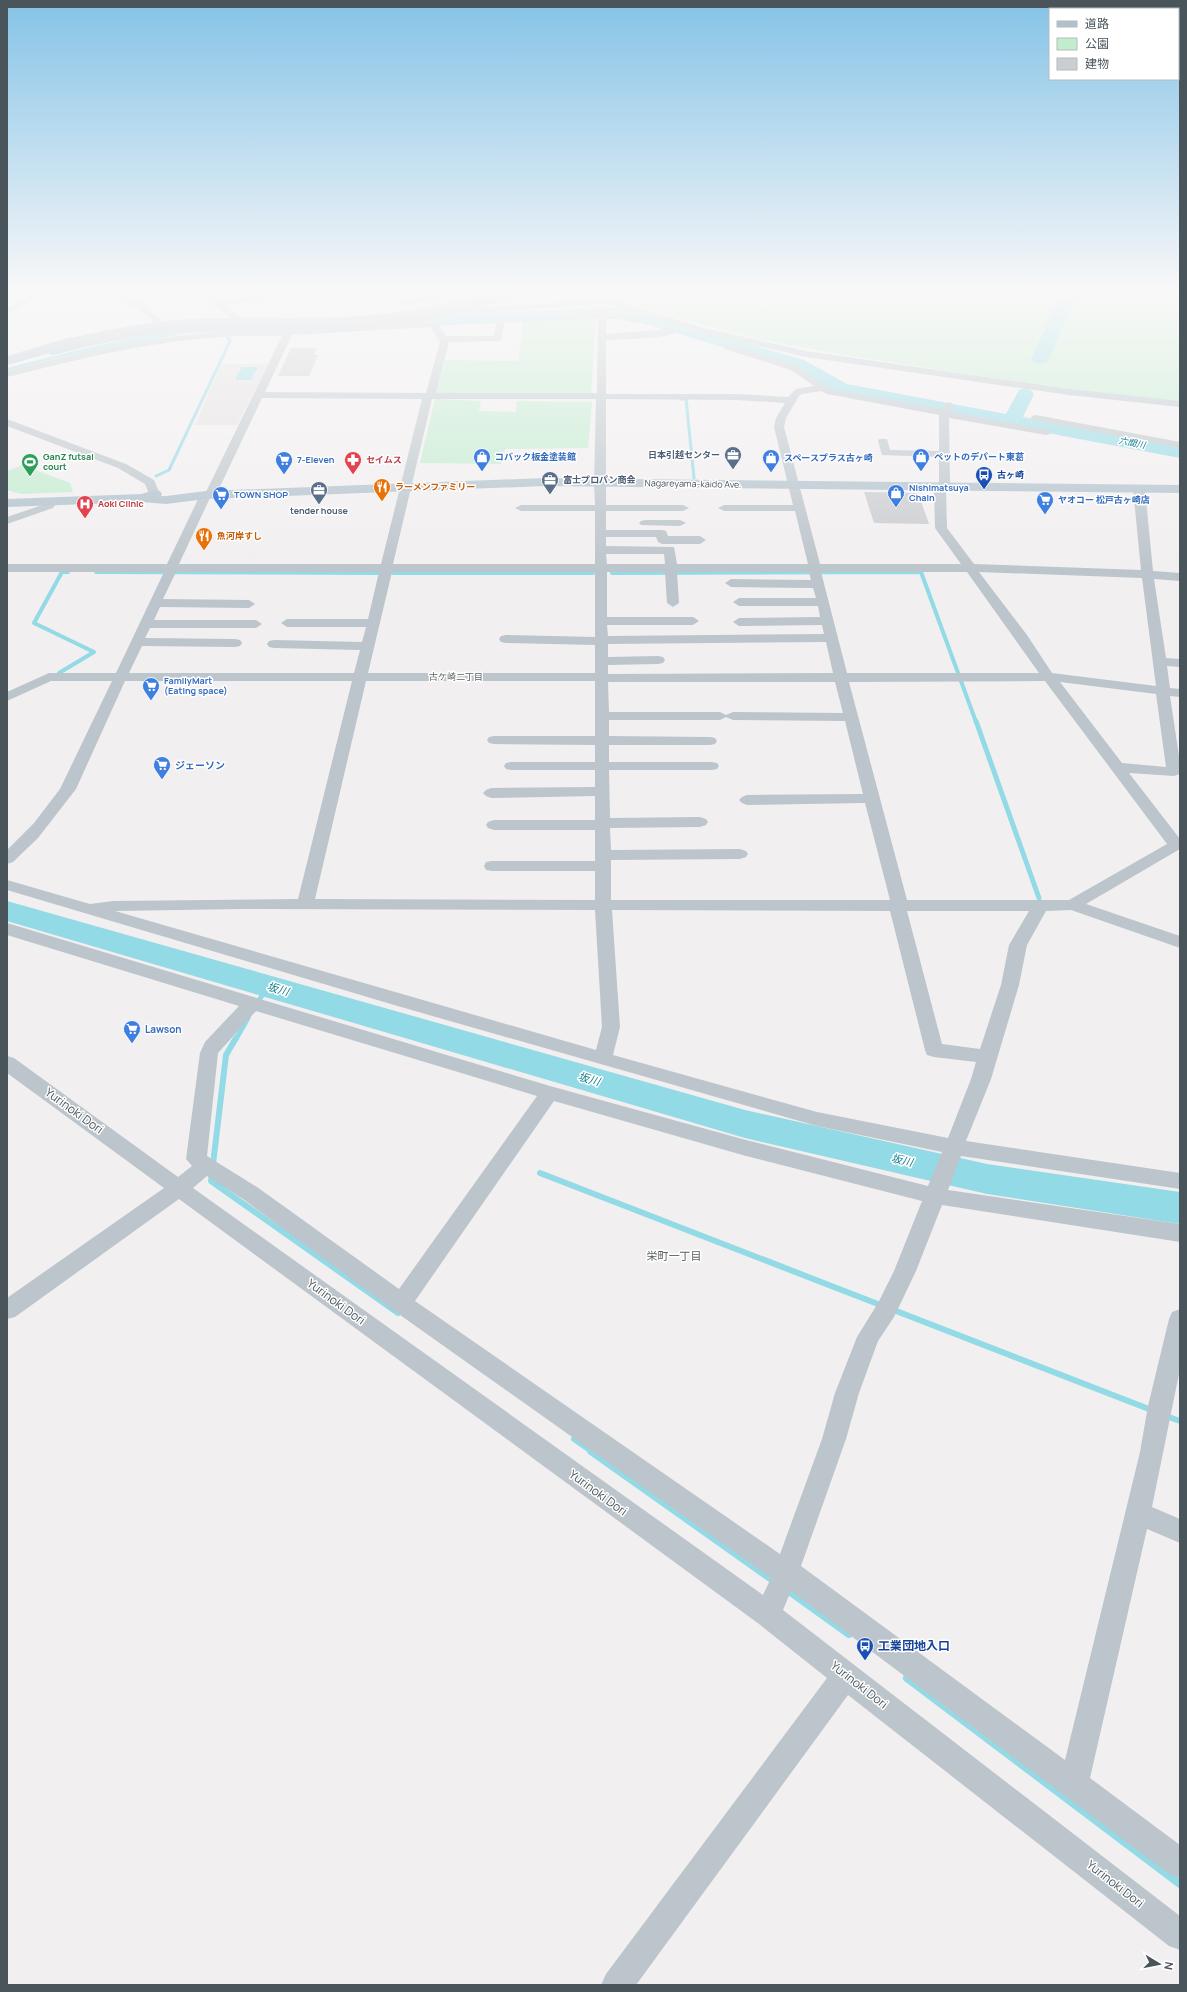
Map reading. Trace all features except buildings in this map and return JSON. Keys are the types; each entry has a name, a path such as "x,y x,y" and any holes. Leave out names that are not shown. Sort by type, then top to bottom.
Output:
{"main road":[{"name":"Nagareyama-kaido Ave.","path":"7,503 148,496 152,500 189,498 208,495 516,483 1180,489"}],"street":[{"path":"7,859 31,836 59,803 75,774 155,603 262,386"},
{"path":"305,905 385,568 432,386"},
{"path":"602,386 599,483 601,508 602,766 604,824 603,905 612,1027 603,1057"},
{"path":"818,386 837,393 946,411 1046,432"},
{"path":"1027,386 1180,404"},
{"path":"821,388 798,392 781,418 779,427 798,508 828,621 934,1050 987,1057"},
{"path":"258,395 736,397 792,400"},
{"path":"946,411 942,487 943,533 1022,638 1049,677 1176,845 1072,905"},
{"path":"1036,418 1180,445"},
{"path":"1023,428 1048,421"},
{"path":"7,422 122,466 150,482 148,496"},
{"path":"883,441 886,453 944,454"},
{"path":"1117,766 1174,772 1148,574 1139,489"},
{"path":"7,521 49,506 52,501"},
{"path":"521,508 683,508"},
{"path":"724,508 798,508"},
{"path":"601,529 680,523"},
{"path":"601,529 662,533 662,540 700,540"},
{"path":"601,550 670,550 673,603"},
{"path":"7,568 970,568 1118,572 1180,577"},
{"path":"731,583 818,584"},
{"path":"739,602 823,602"},
{"path":"155,603 249,604"},
{"path":"506,639 602,633 693,621"},
{"path":"740,622 828,621"},
{"path":"287,623 372,623"},
{"path":"145,624 256,624"},
{"path":"520,629 602,633 832,638"},
{"path":"137,642 235,643"},
{"path":"274,644 367,646"},
{"path":"602,661 658,660"},
{"path":"1160,661 1180,663"},
{"path":"7,697 49,678 1049,677 1180,693"},
{"path":"602,716 851,717"},
{"path":"494,740 710,741"},
{"path":"511,766 712,766"},
{"path":"492,793 603,791"},
{"path":"747,800 872,798"},
{"path":"494,825 700,822"},
{"path":"492,866 740,854"},
{"path":"7,886 407,1003 817,1118 951,1150 1180,1181"},
{"path":"83,909 113,906 305,905 1072,905 1180,942"},
{"path":"768,1615 786,1572 834,1439 847,1393 868,1337 888,1306 905,1271 951,1150 981,1079 1010,985 1018,945 1041,906"},
{"path":"7,929 252,1004 746,1148 936,1192 1180,1233"},
{"path":"252,1004 212,1047 209,1053 196,1159 250,1193 401,1303 786,1572 1180,1863"},
{"name":"Yurinoki Dori","path":"7,1063 768,1615 1180,1935"},
{"path":"401,1303 550,1092"},
{"path":"7,1310 180,1188 206,1166"},
{"path":"1074,1784 1138,1514 1180,1319"},
{"path":"1138,1514 1180,1531"},
{"path":"618,1985 846,1675"}],"shaded area":[{"path":"212,386 257,386 237,425 195,425"}],"green space":[{"path":"438,386 592,386 591,395 436,394"},
{"path":"1043,386 1180,386 1180,402 1094,394"},
{"path":"435,399 481,401 479,411 516,412 517,401 592,402 588,448 505,449 501,464 420,463"},
{"name":"GanZ futsal court","path":"22,465 70,483 73,492 21,494 7,490 7,471"}],"waterway":[{"path":"156,476 169,470 209,386"},
{"name":"六間川","path":"835,386 842,389 1180,452"},
{"path":"1012,420 1025,394"},
{"path":"681,399 686,399 694,478"},
{"path":"59,673 94,652 34,623 62,572 68,572"},
{"path":"96,572 378,573"},
{"path":"612,573 921,572 976,722"},
{"path":"393,573 593,573"},
{"path":"976,721 1039,898"},
{"name":"坂川","path":"7,911 745,1124 987,1179 1180,1208"},
{"path":"256,1005 268,986"},
{"path":"236,1039 248,1018"},
{"path":"236,1038 226,1055 211,1181 398,1313"},
{"path":"540,1173 883,1306"},
{"path":"891,1309 1154,1411"},
{"path":"1163,1415 1180,1421"},
{"path":"574,1439 593,1452"},
{"path":"591,1451 776,1582"},
{"path":"785,1588 849,1634"},
{"path":"907,1678 1180,1884"}],"place":[{"name":"日本引越センター","path":"733,470"},
{"name":"コバック板金塗装館","path":"482,472"},
{"name":"ペットのデパート東葛","path":"921,472"},
{"name":"スペースプラス古ヶ崎","path":"771,473"},
{"name":"7-Eleven","path":"284,475"},
{"name":"セイムス","path":"353,475"},
{"name":"GanZ futsal court","path":"30,477"},
{"name":"古ヶ崎","path":"984,490"},
{"name":"富士プロパン商会","path":"550,495"},
{"name":"ラーメンファミリー","path":"382,502"},
{"name":"tender house","path":"319,505"},
{"name":"Nishimatsuya Chain","path":"896,508"},
{"name":"TOWN SHOP","path":"221,510"},
{"name":"ヤオコー 松戸古ヶ崎店","path":"1045,515"},
{"name":"Aoki Clinic","path":"85,519"},
{"name":"魚河岸すし","path":"204,551"},
{"name":"FamilyMart (Eating space)","path":"151,701"},
{"name":"ジェーソン","path":"162,780"},
{"name":"Lawson","path":"132,1044"},
{"name":"工業団地入口","path":"865,1661"}],"district":[{"name":"古ケ崎二丁目","path":"456,677"},
{"name":"栄町一丁目","path":"674,1256"}]}
